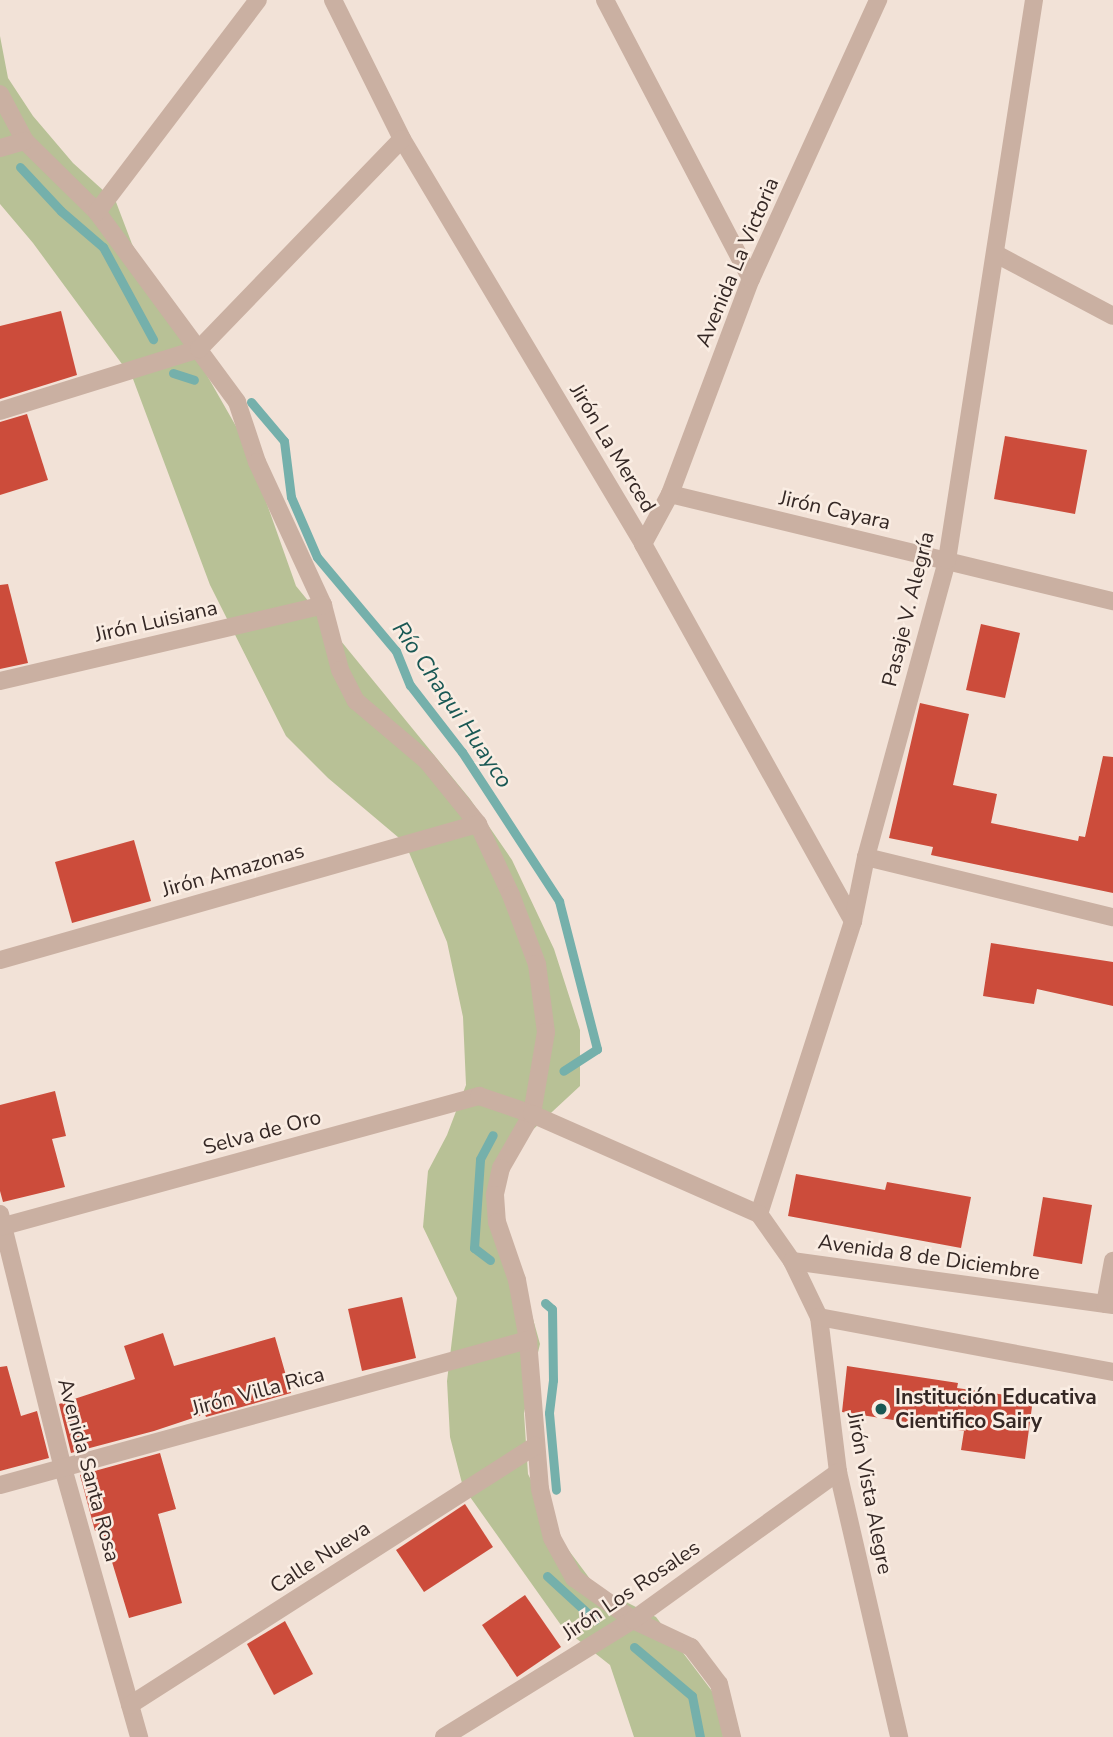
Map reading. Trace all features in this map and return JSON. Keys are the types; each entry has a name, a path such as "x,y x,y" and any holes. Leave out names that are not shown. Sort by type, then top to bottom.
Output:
{"street":[{"path":"97,212 258,0"},
{"name":"Jirón La Merced","path":"332,0 402,139 643,544 853,921"},
{"path":"605,0 751,279"},
{"name":"Avenida La Victoria","path":"643,544 670,494 751,279 878,0"},
{"name":"Pasaje V. Alegría","path":"759,1214 853,921 866,857 947,560 1034,0"},
{"path":"0,94 25,141 97,212 237,402 257,461 323,605 340,670 356,701 427,761 478,824 537,964 546,1032 532,1114 501,1168 495,1195 498,1222 516,1280 528,1340 540,1489 552,1538 574,1578 633,1620 691,1647 719,1684 732,1737"},
{"path":"0,411 199,349 402,139"},
{"path":"0,148 25,141"},
{"path":"996,254 1113,316"},
{"name":"Jirón Cayara","path":"670,494 1113,601"},
{"name":"Jirón Luisiana","path":"0,681 323,605"},
{"name":"Jirón Amazonas","path":"0,960 478,824"},
{"path":"866,857 1113,917"},
{"name":"Selva de Oro","path":"1,1223 480,1096 532,1114"},
{"path":"532,1114 759,1214"},
{"name":"Avenida 8 de Diciembre","path":"759,1214 792,1261 1109,1305"},
{"name":"Avenida Santa Rosa","path":"1,1223 62,1468 139,1737"},
{"name":"Jirón Vista Alegre","path":"792,1261 819,1317 838,1472 899,1737"},
{"path":"1109,1305 1113,1261"},
{"path":"819,1317 1113,1372"},
{"name":"Jirón Villa Rica","path":"0,1485 528,1340"},
{"name":"Calle Nueva","path":"130,1705 535,1446"},
{"name":"Jirón Los Rosales","path":"444,1737 633,1620 838,1472"}],"green space":[{"path":"0,36 8,78 33,116 73,163 116,202 132,244 245,442 296,586 470,799 512,860 554,949 580,1030 580,1086 496,1164 490,1189 518,1265 540,1344 524,1413 528,1474 561,1540 596,1587 656,1617 721,1703 723,1737 634,1737 610,1665 563,1628 463,1487 450,1437 447,1381 457,1298 423,1227 428,1171 447,1135 466,1085 463,1017 447,942 405,843 328,778 286,736 210,585 133,379 33,243 0,204"}],"building":[{"path":"61,311 77,375 0,399 0,326"},
{"path":"27,414 48,480 0,495 0,422"},
{"path":"1005,436 1087,450 1075,514 994,499"},
{"path":"8,584 28,663 0,669 0,585"},
{"path":"981,624 1020,633 1005,698 966,690"},
{"path":"920,703 969,714 953,785 997,794 991,823 1078,841 1079,836 1085,837 1103,756 1113,757 1113,893 931,855 933,847 889,838"},
{"path":"134,840 151,901 72,923 55,862"},
{"path":"991,943 1113,962 1113,1006 1037,989 1034,1004 983,996"},
{"path":"55,1091 66,1136 52,1139 65,1187 3,1202 0,1191 0,1105"},
{"path":"796,1174 885,1190 887,1182 971,1197 961,1248 788,1216"},
{"path":"1043,1197 1092,1205 1082,1264 1033,1256"},
{"path":"402,1297 416,1358 362,1371 348,1309"},
{"path":"163,1333 174,1366 275,1337 291,1393 206,1417 205,1414 71,1453 59,1404 135,1379 124,1346"},
{"path":"7,1366 21,1416 37,1411 49,1458 0,1471 0,1367"},
{"path":"847,1366 958,1383 957,1388 1033,1399 1025,1459 961,1450 964,1431 842,1412"},
{"path":"160,1453 176,1509 158,1514 182,1603 129,1618 102,1529 95,1531 80,1475"},
{"path":"465,1504 493,1547 424,1592 396,1550"},
{"path":"525,1595 561,1647 517,1677 482,1625"},
{"path":"285,1621 313,1674 274,1695 247,1644"}],"waterway":[{"name":"Río Chaqui Huayco","path":"20,167 61,211 103,247 153,339"},
{"name":"Río Chaqui Huayco","path":"173,373 194,380"},
{"name":"Río Chaqui Huayco","path":"251,402 284,441 291,497 317,557 396,651 410,685 462,752 559,901 597,1049 563,1071"},
{"name":"Río Chaqui Huayco","path":"490,1260 474,1248 480,1159 493,1135"},
{"name":"Río Chaqui Huayco","path":"545,1303 552,1309 553,1380 549,1413 556,1490"},
{"name":"Río Chaqui Huayco","path":"547,1576 595,1620"},
{"name":"Río Chaqui Huayco","path":"634,1647 692,1696 700,1737"}],"place":[{"name":"Institución Educativa Cientifico Sairy","path":"881,1409"}]}
